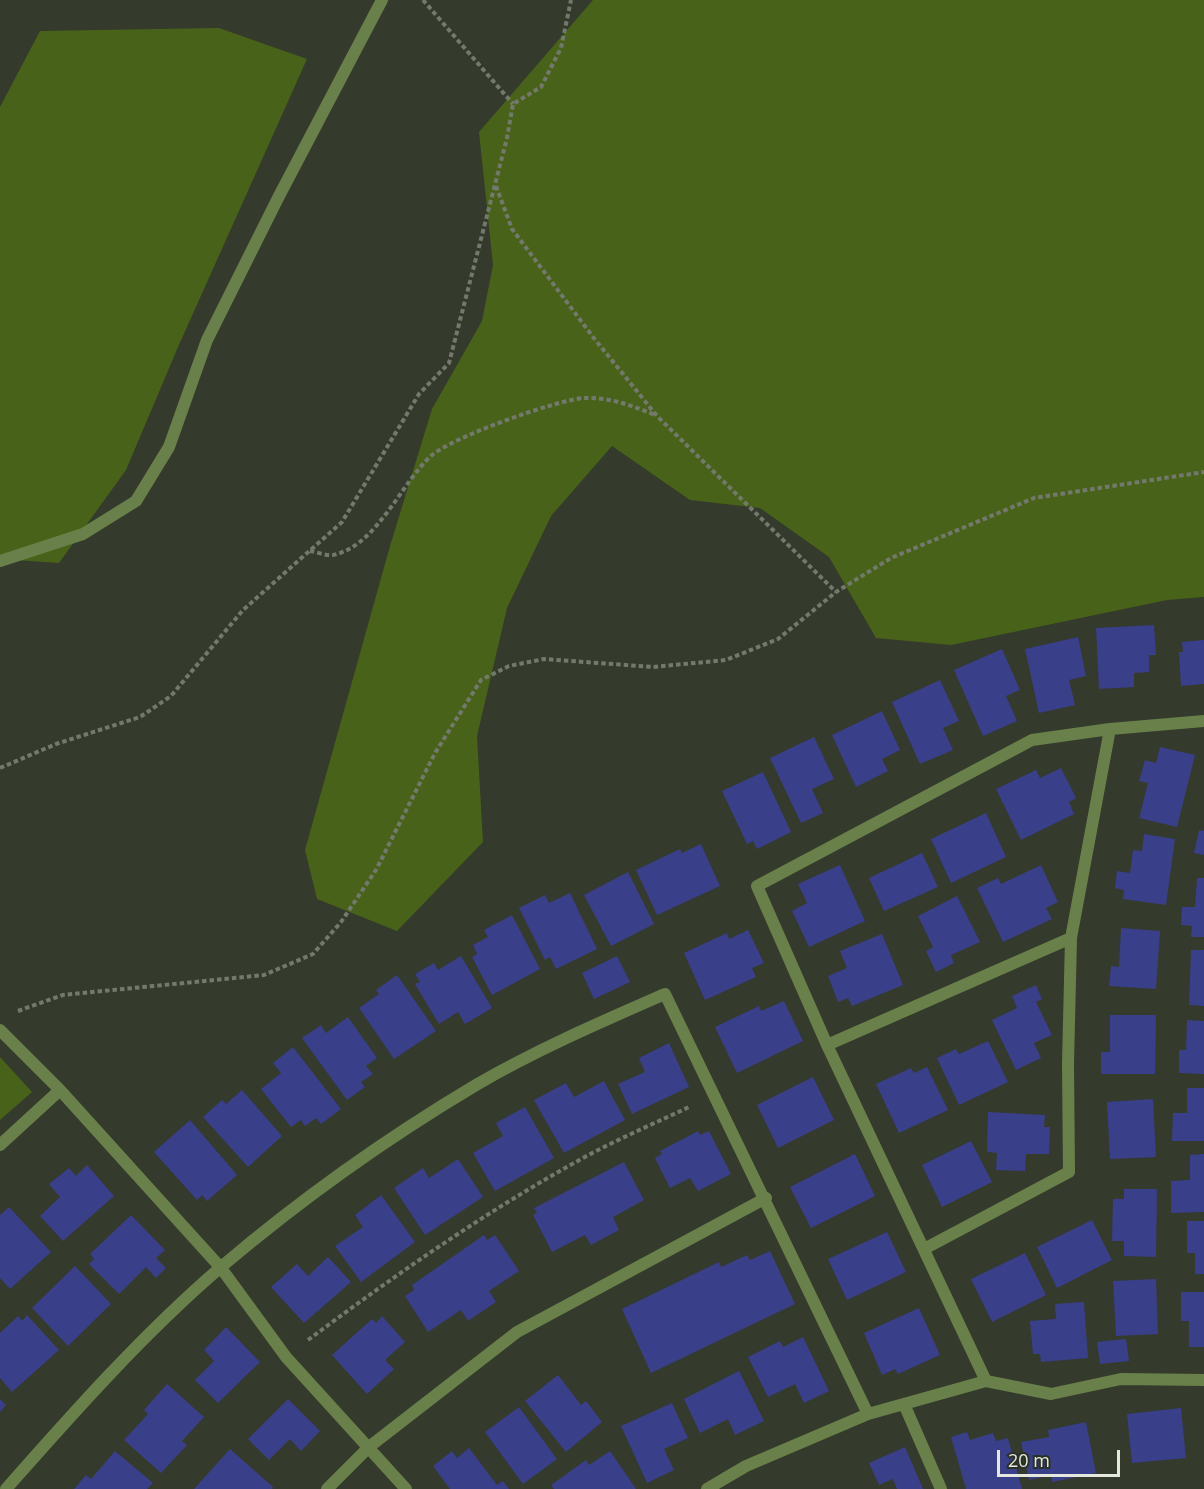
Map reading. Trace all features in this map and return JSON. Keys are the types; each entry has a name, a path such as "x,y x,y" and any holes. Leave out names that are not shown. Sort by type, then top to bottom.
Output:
{"street":[{"path":"0,561 83,534 136,501 169,447 207,340 278,198 382,0"},
{"path":"986,1382 827,1045 756,886 1032,740 1110,729 1204,721"},
{"path":"924,1249 1069,1172 1068,1064 1071,938 1110,729"},
{"path":"827,1045 1071,938"},
{"path":"6,1489 65,1422 220,1268 383,1144 477,1084 587,1027 665,994 712,1096 766,1198 868,1414"},
{"path":"0,1030 60,1090 220,1268 286,1357 406,1489"},
{"path":"0,1145 60,1090"},
{"path":"327,1489 369,1447 517,1332 766,1198"},
{"path":"706,1489 746,1466 868,1414 986,1382 1051,1394 1121,1379 1204,1380"},
{"path":"904,1404 941,1489"}],"path":[{"path":"423,0 513,104"},
{"path":"0,768 56,744 140,717 171,696 243,610 342,522 419,394 449,363 495,185 513,104 541,87 561,48 570,0"},
{"path":"495,185 513,228 593,337 657,416 836,592"},
{"path":"309,551 331,555 356,545 397,500 431,455 464,436 584,398 624,402 657,416"},
{"path":"10,1013 63,995 264,975 313,954 341,922 376,870 435,753 482,681 509,666 544,659 653,667 726,660 778,639 836,592 891,558 1034,498 1204,472"},
{"path":"286,1357 399,1272 487,1214 576,1162 712,1096"}],"green space":[{"path":"593,0 1204,0 1204,597 1167,600 951,645 876,638 829,557 760,508 690,500 612,446 551,516 507,608 477,736 483,842 397,931 317,899 305,850 390,546 432,409 482,321 493,265 479,132"},
{"path":"219,28 307,59 178,347 126,470 59,563 0,559 0,107 40,31"},
{"path":"0,1057 32,1092 0,1120"}],"building":[{"path":"1154,625 1156,655 1149,655 1149,672 1134,673 1134,687 1099,689 1096,628"},
{"path":"1078,637 1086,676 1069,680 1075,705 1039,713 1025,649"},
{"path":"1204,640 1204,684 1181,686 1179,652 1183,652 1182,642"},
{"path":"1002,649 1020,690 1006,696 1017,721 983,736 954,670"},
{"path":"940,680 959,721 943,728 953,750 920,764 892,702"},
{"path":"882,711 900,750 882,759 888,771 856,787 832,735"},
{"path":"814,737 834,779 812,789 823,813 801,823 770,758"},
{"path":"1160,747 1195,755 1177,827 1139,818 1148,783 1139,781 1145,760 1156,763"},
{"path":"1061,768 1076,798 1069,802 1074,814 1021,840 996,789 1036,770 1040,778"},
{"path":"763,772 791,832 757,849 753,841 747,844 722,791"},
{"path":"986,813 1006,857 951,883 931,839"},
{"path":"1199,830 1204,831 1204,855 1194,853"},
{"path":"1144,834 1175,839 1166,905 1123,899 1124,890 1115,888 1117,871 1130,873 1133,850 1142,851"},
{"path":"701,844 720,886 657,915 636,870 680,849 682,853"},
{"path":"922,853 938,887 884,911 869,878"},
{"path":"840,865 865,921 809,947 792,911 807,903 798,884"},
{"path":"1041,865 1058,902 1046,908 1052,919 1003,942 977,888 998,878 1001,884"},
{"path":"628,872 654,924 611,946 584,895"},
{"path":"1197,878 1204,878 1204,937 1191,937 1192,926 1181,925 1182,907 1195,907"},
{"path":"570,893 597,949 556,969 550,957 545,960 519,908 545,895 549,903"},
{"path":"957,896 980,942 951,955 954,963 936,972 926,951 933,947 918,916"},
{"path":"512,915 540,969 492,995 472,957 477,954 473,945 488,937 484,930"},
{"path":"1121,928 1160,931 1156,989 1109,986 1111,966 1119,967"},
{"path":"748,930 764,963 752,968 756,977 705,1000 684,953 727,933 729,939"},
{"path":"882,934 903,985 852,1006 848,998 838,1002 828,976 847,968 840,951"},
{"path":"1191,950 1204,950 1204,1006 1189,1005"},
{"path":"461,956 492,1008 465,1024 458,1012 439,1024 415,984 420,982 415,974 434,963 438,970"},
{"path":"617,956 630,982 594,999 582,973"},
{"path":"397,975 436,1031 394,1059 359,1008 379,994 376,990"},
{"path":"1036,985 1042,999 1036,1002 1052,1035 1034,1043 1041,1058 1016,1070 992,1020 1017,1008 1012,996"},
{"path":"784,1001 803,1041 737,1073 715,1027 759,1006 761,1011"},
{"path":"1110,1015 1156,1015 1155,1074 1101,1074 1101,1052 1110,1052"},
{"path":"348,1017 377,1058 366,1066 373,1074 361,1082 365,1087 347,1100 302,1038 321,1025 326,1033"},
{"path":"1187,1020 1204,1021 1204,1074 1179,1073 1179,1050 1186,1050"},
{"path":"988,1041 1008,1082 959,1105 937,1058 956,1049 959,1054"},
{"path":"669,1043 689,1087 632,1114 618,1084 645,1072 639,1058"},
{"path":"293,1047 341,1109 321,1124 316,1118 305,1126 301,1120 291,1127 261,1089 281,1073 273,1063"},
{"path":"927,1067 948,1110 899,1133 876,1084 911,1068 914,1073"},
{"path":"813,1077 834,1120 778,1148 757,1105"},
{"path":"604,1081 625,1120 564,1153 534,1100 566,1083 574,1097"},
{"path":"1187,1088 1204,1088 1204,1141 1172,1141 1173,1113 1187,1113"},
{"path":"242,1090 282,1136 248,1167 203,1117 222,1100 226,1104"},
{"path":"1153,1099 1156,1157 1110,1159 1107,1102"},
{"path":"525,1107 554,1158 495,1191 473,1153 503,1136 496,1123"},
{"path":"988,1112 1045,1115 1044,1127 1050,1127 1049,1154 1026,1154 1025,1171 996,1170 997,1153 987,1152"},
{"path":"190,1120 237,1175 207,1201 202,1195 197,1200 154,1152"},
{"path":"698,1131 700,1135 709,1131 731,1174 698,1191 690,1178 670,1188 655,1158 662,1154 660,1151"},
{"path":"971,1141 992,1182 942,1207 922,1165"},
{"path":"855,1154 875,1196 811,1228 790,1187"},
{"path":"1204,1154 1204,1212 1171,1213 1171,1181 1190,1180 1190,1155"},
{"path":"458,1159 483,1197 425,1235 394,1188 423,1168 429,1178"},
{"path":"624,1162 644,1200 613,1217 619,1230 591,1245 585,1235 552,1252 533,1215 537,1213 534,1208"},
{"path":"87,1165 114,1196 63,1241 40,1216 60,1197 49,1184 69,1168 76,1176"},
{"path":"1124,1189 1157,1189 1156,1257 1124,1256 1124,1241 1112,1241 1113,1199 1124,1199"},
{"path":"381,1195 415,1242 361,1282 335,1246 363,1227 355,1215"},
{"path":"9,1207 51,1252 10,1289 0,1278 0,1215"},
{"path":"131,1215 165,1250 156,1258 166,1268 156,1278 146,1267 119,1294 89,1264 94,1259 90,1254"},
{"path":"1092,1220 1112,1260 1057,1288 1037,1247"},
{"path":"1187,1221 1204,1221 1204,1274 1195,1274 1195,1253 1187,1253"},
{"path":"887,1232 906,1272 847,1300 828,1259"},
{"path":"484,1235 487,1240 495,1235 519,1271 489,1291 496,1302 468,1321 461,1310 428,1332 405,1296 414,1290 412,1285"},
{"path":"770,1251 795,1304 651,1373 622,1309 719,1262 721,1267 747,1255 750,1260"},
{"path":"1025,1253 1046,1295 992,1322 971,1279"},
{"path":"328,1257 351,1282 304,1323 271,1287 297,1264 308,1276"},
{"path":"75,1266 111,1304 68,1346 32,1308"},
{"path":"1156,1279 1158,1334 1116,1336 1113,1281"},
{"path":"1181,1292 1204,1292 1204,1347 1189,1347 1189,1321 1181,1321"},
{"path":"1084,1302 1088,1358 1041,1362 1040,1354 1033,1354 1030,1321 1056,1319 1055,1304"},
{"path":"919,1308 940,1355 898,1374 895,1369 882,1375 864,1333"},
{"path":"27,1315 59,1350 12,1392 0,1378 0,1333 18,1316 22,1321"},
{"path":"382,1316 405,1342 385,1360 394,1369 367,1394 332,1355 372,1319 376,1323"},
{"path":"226,1327 260,1362 218,1403 195,1380 214,1361 204,1350"},
{"path":"803,1337 829,1391 804,1403 795,1384 768,1397 748,1357 780,1341 783,1347"},
{"path":"1126,1339 1129,1361 1100,1364 1097,1342"},
{"path":"739,1371 764,1421 735,1435 728,1419 700,1433 684,1399"},
{"path":"558,1375 581,1405 586,1401 602,1422 566,1452 525,1401"},
{"path":"167,1384 204,1417 182,1441 187,1445 161,1473 124,1440 148,1414 144,1410"},
{"path":"0,1399 6,1405 0,1412"},
{"path":"288,1399 320,1431 301,1451 290,1439 269,1460 248,1439"},
{"path":"672,1403 688,1438 664,1449 674,1470 647,1483 621,1426"},
{"path":"519,1407 557,1459 523,1484 485,1432"},
{"path":"1181,1408 1186,1458 1132,1463 1127,1414"},
{"path":"1086,1422 1096,1473 1052,1482 1051,1475 1029,1480 1021,1442 1049,1437 1048,1430"},
{"path":"967,1432 970,1440 993,1433 996,1441 1008,1438 1022,1489 966,1489 951,1437"},
{"path":"905,1447 923,1489 897,1489 893,1479 879,1485 869,1463"},
{"path":"469,1448 497,1485 503,1481 509,1489 450,1489 433,1466 452,1451 457,1458"},
{"path":"230,1449 273,1487 272,1489 194,1489"},
{"path":"115,1451 153,1483 147,1489 74,1489 86,1475 91,1479"},
{"path":"610,1451 636,1489 554,1489 551,1485 586,1460 589,1465"}]}
